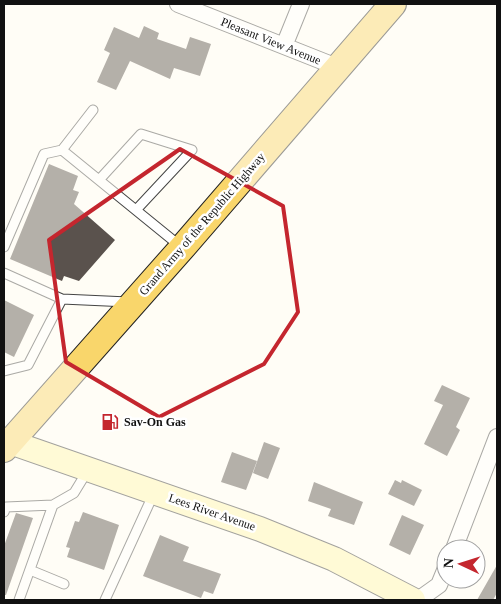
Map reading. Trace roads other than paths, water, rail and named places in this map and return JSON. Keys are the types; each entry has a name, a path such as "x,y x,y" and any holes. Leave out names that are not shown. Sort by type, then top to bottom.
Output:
{"main road":[{"name":"Grand Army of the Republic Highway","path":"6,444 182,248 393,4"},
{"name":"Lees River Avenue","path":"6,444 260,529 334,559 413,600"}],"street":[{"name":"Pleasant View Avenue","path":"178,4 337,67"},
{"path":"284,46 300,4"},
{"path":"458,539 497,437"},
{"path":"418,600 436,588"}],"lane":[{"path":"4,247 44,154 62,150 94,110"},
{"path":"99,180 141,134 192,150 136,210"},
{"path":"62,150 182,248"},
{"path":"4,273 62,300 134,302"},
{"path":"4,371 28,365 62,300"},
{"path":"4,512 6,508 53,505 74,493 88,470"},
{"path":"105,600 154,492"},
{"path":"19,600 53,505"},
{"path":"30,570 64,584"}],"place":[{"name":"Sav-On Gas","path":"110,422"}]}
